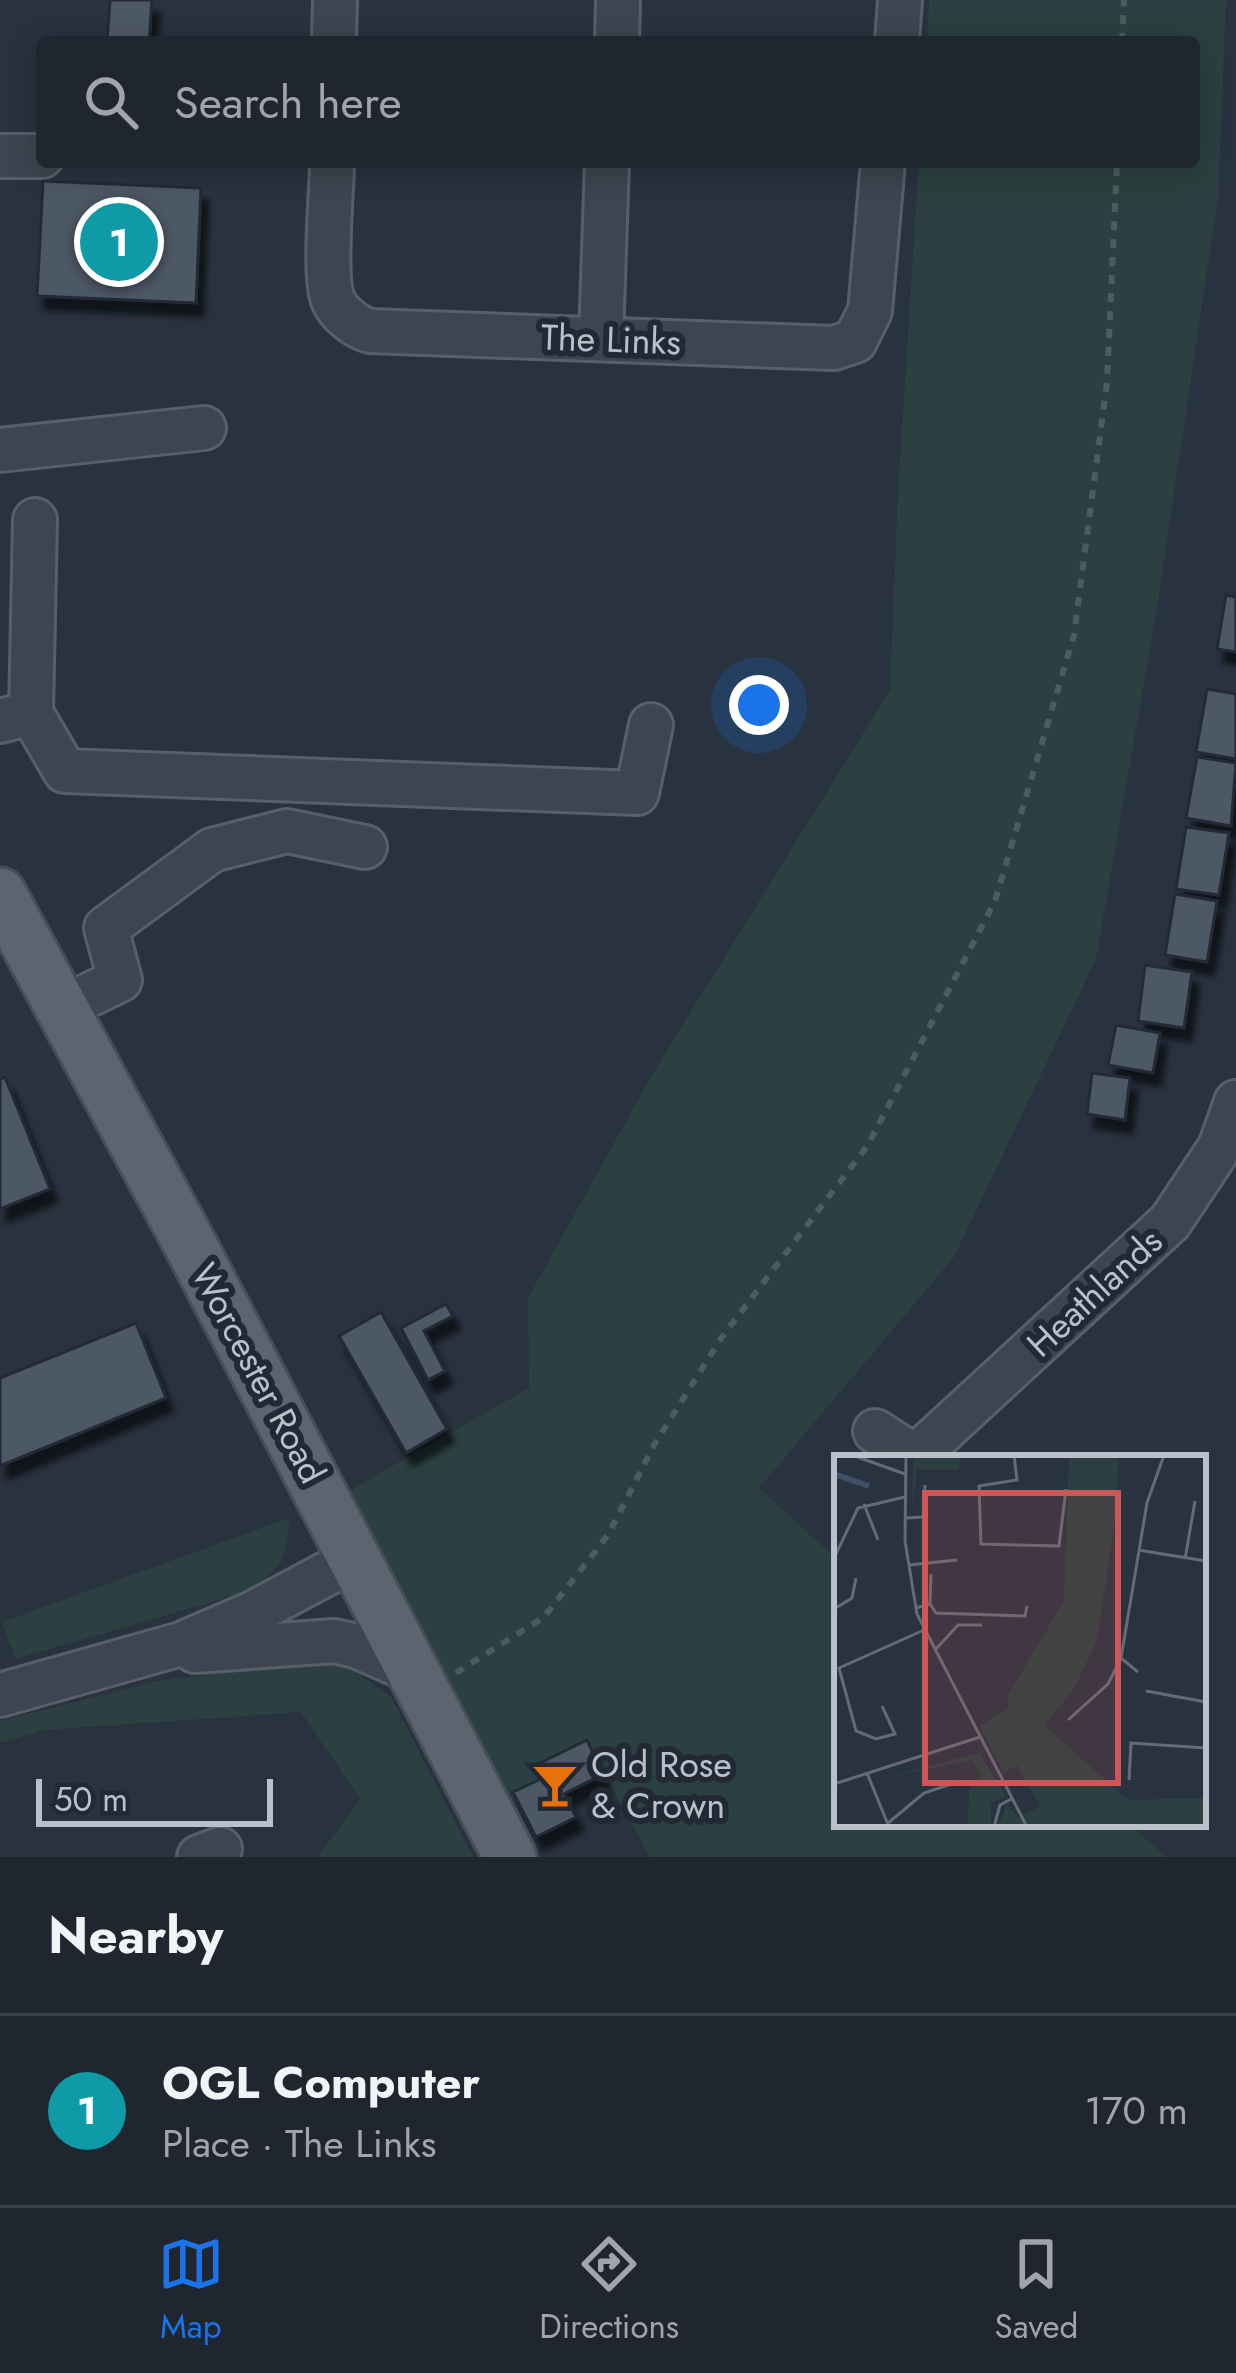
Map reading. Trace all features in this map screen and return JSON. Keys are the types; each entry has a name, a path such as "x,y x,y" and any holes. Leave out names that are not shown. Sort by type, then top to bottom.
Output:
{"main road":[{"name":"Worcester Road","path":"0,894 510,1857"}],"street":[{"path":"334,36 335,0"},
{"path":"617,36 618,0"},
{"path":"897,36 900,0"},
{"path":"0,156 36,156"},
{"name":"The Links","path":"332,168 330,286 336,306 370,332 834,348 855,341 870,311 882,168"},
{"path":"601,338 607,168"},
{"path":"0,450 204,428"},
{"path":"34,520 15,717 65,771 637,793 651,725"},
{"path":"62,1008 120,980 106,928 212,850 286,831 365,847"},
{"name":"Heathlands","path":"918,1455 1170,1222 1220,1147 1236,1102"},
{"path":"875,1431 913,1455"},
{"path":"116,1664 324,1634 348,1618 363,1572"},
{"path":"0,1695 181,1644 363,1572"},
{"path":"296,1641 356,1646 418,1681"}],"path":[{"path":"1122,36 1124,0"},
{"path":"418,1681 544,1617 608,1535 654,1445 722,1337 868,1145 995,901 1074,635 1106,382 1117,168"}],"green space":[{"path":"929,0 1226,0 1218,197 1156,614 1096,959 954,1257 759,1488 834,1557 834,1827 1132,1827 1167,1857 650,1857 586,1740 539,1764 545,1777 502,1797 347,1492 529,1388 528,1298 653,1073 890,690 919,168 1200,168 1200,36 927,36"},
{"path":"289,1518 282,1558 269,1575 249,1588 15,1659 2,1622"},
{"path":"319,1661 346,1665 391,1697 473,1857 318,1857 360,1799 301,1712 43,1730 0,1743 0,1721 156,1681"}],"building":[{"path":"110,0 152,0 149,36 107,36"},
{"path":"43,181 201,188 196,303 37,296"},
{"path":"1226,595 1236,597 1236,652 1217,649"},
{"path":"1207,689 1236,694 1236,759 1196,752"},
{"path":"1197,757 1236,763 1231,826 1186,818"},
{"path":"1186,827 1229,833 1219,895 1176,889"},
{"path":"1175,894 1217,901 1207,962 1165,955"},
{"path":"1145,965 1192,972 1184,1028 1138,1021"},
{"path":"1116,1025 1160,1033 1153,1073 1108,1065"},
{"path":"1092,1073 1130,1078 1125,1120 1087,1114"},
{"path":"5,1077 50,1189 0,1209 0,1079"},
{"path":"446,1304 453,1316 424,1331 445,1371 428,1380 401,1328"},
{"path":"381,1312 447,1429 406,1453 339,1336"},
{"path":"136,1323 166,1398 0,1466 0,1378"},
{"name":"Old Rose & Crown","path":"587,1740 603,1774 564,1794 576,1817 536,1837 513,1792 545,1777 538,1764"}],"place":[{"name":"OGL Computer","path":"119,242"},
{"name":"Old Rose & Crown","path":"555,1785"}]}
